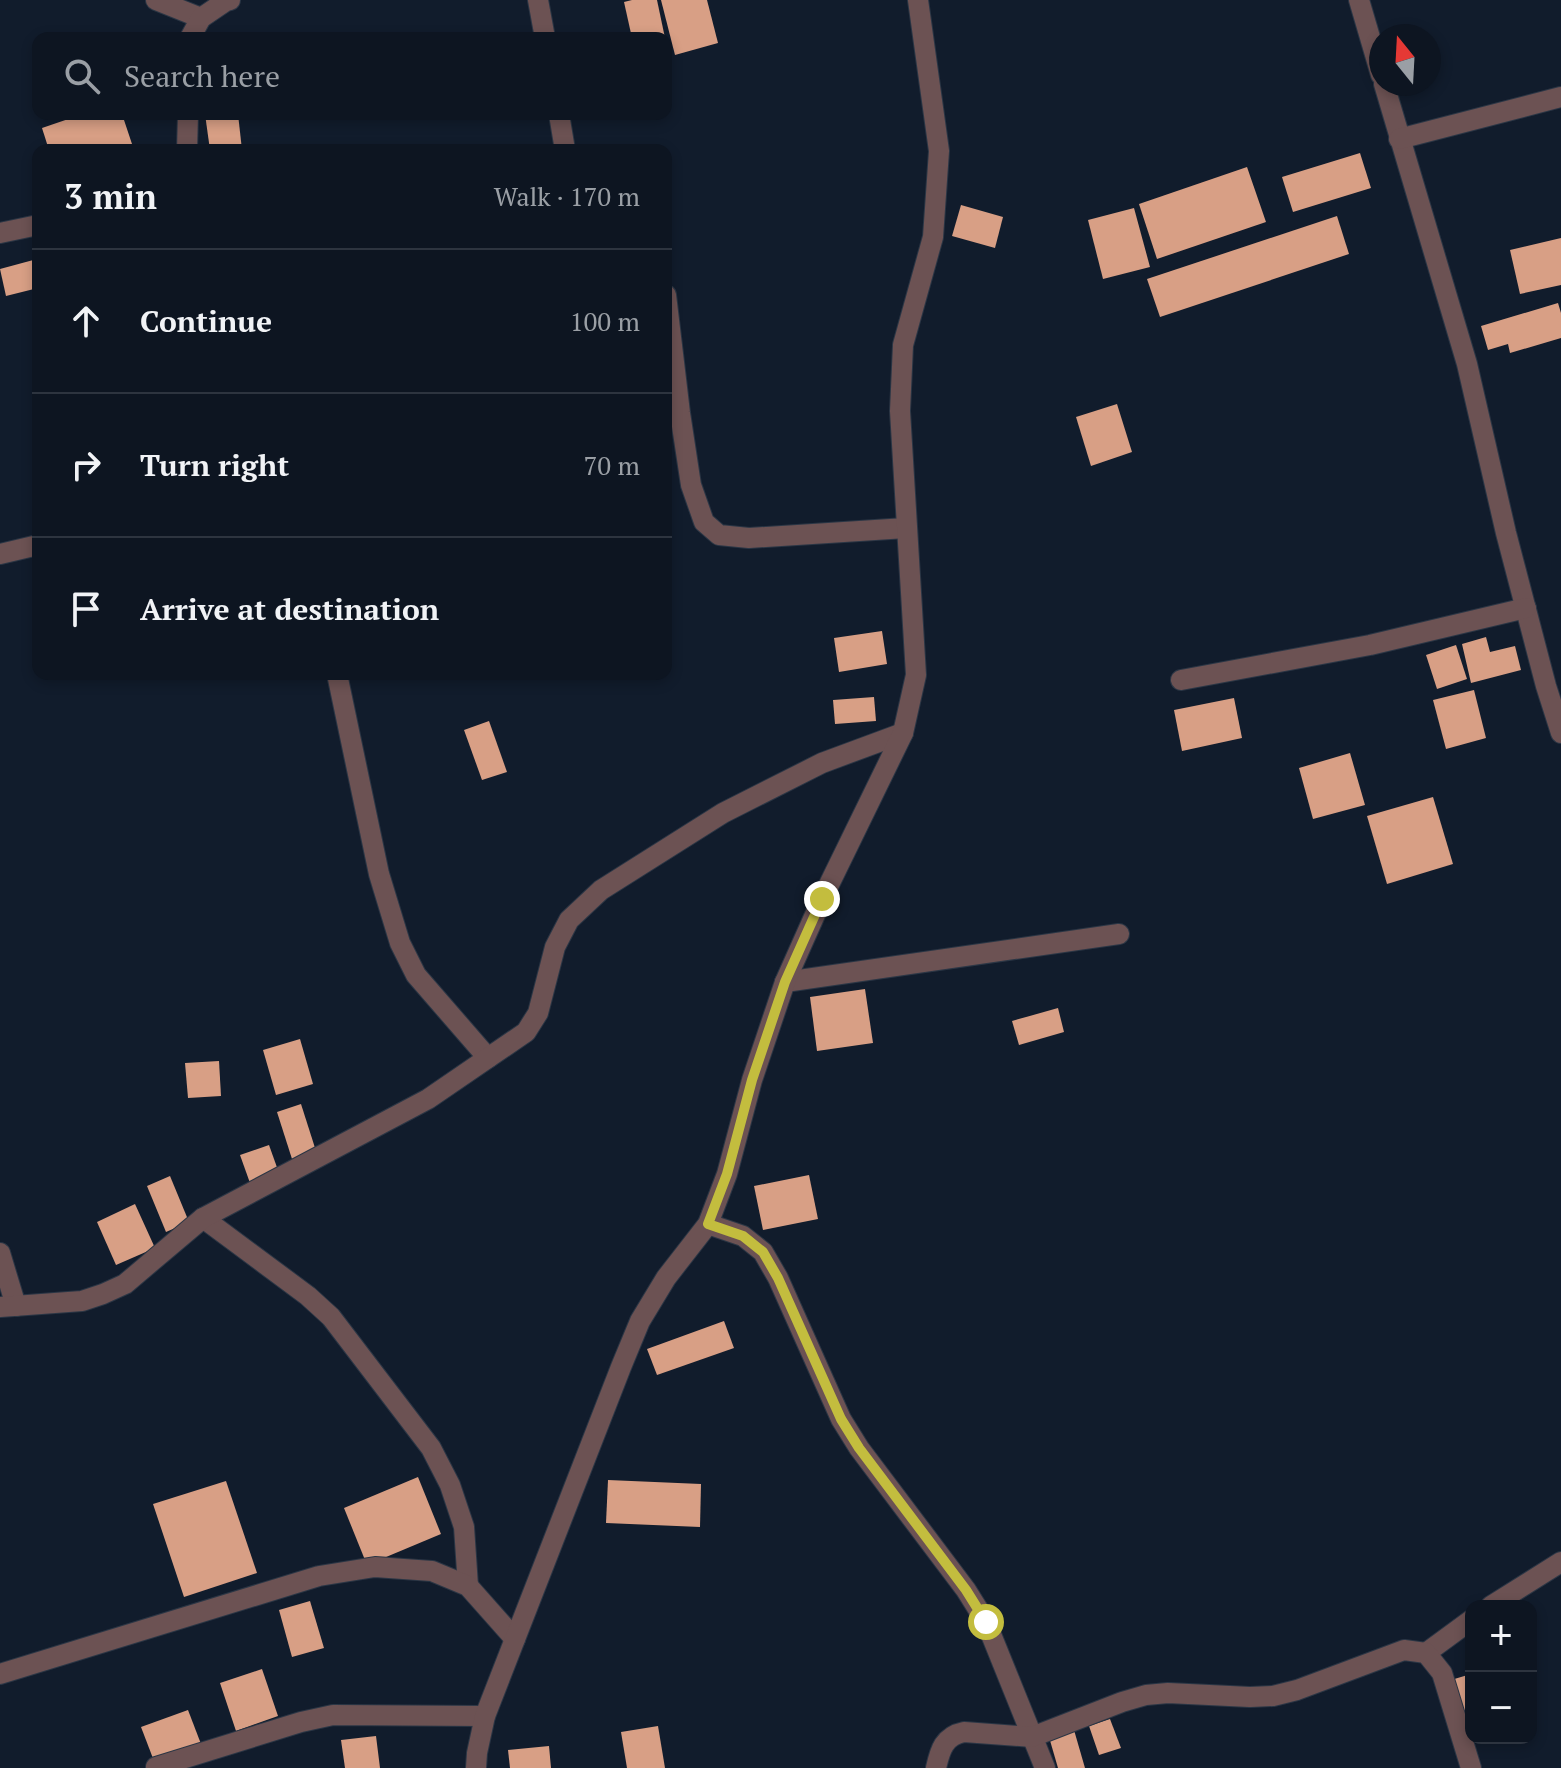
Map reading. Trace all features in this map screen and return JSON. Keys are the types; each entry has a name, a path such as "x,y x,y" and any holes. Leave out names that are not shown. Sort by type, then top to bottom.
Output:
{"street":[{"path":"156,0 201,18"},
{"path":"193,32 201,18 230,0"},
{"path":"538,0 544,32"},
{"path":"476,1768 485,1716 640,1321 666,1278 708,1224 727,1174 752,1080 785,982 903,733 916,675 900,411 903,345 933,237 939,151 918,0"},
{"path":"1359,0 1369,34"},
{"path":"1387,96 1467,364 1506,533 1561,733"},
{"path":"1399,139 1561,97"},
{"path":"187,144 188,120"},
{"path":"560,120 564,144"},
{"path":"0,233 32,226"},
{"path":"672,346 691,485 704,522 719,535 749,538 906,528"},
{"path":"0,554 32,546"},
{"path":"1181,680 1370,645 1526,608"},
{"path":"338,680 379,874 400,943 416,975 488,1058"},
{"path":"0,1253 8,1306 82,1301 125,1284 203,1218 428,1099 526,1032 538,1013 555,947 562,933 569,920 601,890 723,813 822,763 903,733"},
{"path":"785,982 1119,934"},
{"path":"203,1218 308,1296 331,1317 431,1448 450,1485 464,1527 468,1586"},
{"path":"708,1224 743,1236 763,1252 778,1278 841,1419 986,1622 1045,1768"},
{"path":"1501,1600 1561,1562"},
{"path":"0,1674 319,1576 375,1567 432,1571 468,1586 515,1639"},
{"path":"1426,1653 1465,1624"},
{"path":"936,1768 943,1744 956,1734 1032,1737 1146,1695 1273,1696 1404,1650 1426,1653 1442,1673 1471,1768"},
{"path":"156,1767 333,1715 485,1716"}],"building":[{"path":"657,0 664,32 631,32 624,2"},
{"path":"661,0 707,0 718,43 675,55 672,32 669,32"},
{"path":"65,120 124,120 132,144 47,144 42,128"},
{"path":"206,120 239,120 241,144 209,144"},
{"path":"1360,153 1371,188 1293,212 1282,177"},
{"path":"1247,167 1266,222 1157,259 1139,204"},
{"path":"961,205 1003,217 995,248 952,236"},
{"path":"1134,208 1150,267 1103,279 1088,220"},
{"path":"1337,216 1349,254 1160,317 1147,279"},
{"path":"1561,238 1561,285 1520,294 1510,250"},
{"path":"32,260 32,290 6,296 0,269"},
{"path":"1558,303 1561,338 1510,353 1508,344 1488,350 1481,326"},
{"path":"1117,404 1132,452 1091,466 1076,417"},
{"path":"882,631 887,664 839,672 834,638"},
{"path":"1486,637 1490,652 1515,646 1521,670 1471,683 1462,644"},
{"path":"1456,645 1467,679 1437,689 1426,655"},
{"path":"1474,690 1486,738 1446,749 1433,700"},
{"path":"874,697 876,721 835,724 833,700"},
{"path":"1234,698 1242,738 1182,751 1174,710"},
{"path":"489,721 507,772 482,780 464,730"},
{"path":"1350,753 1365,805 1313,819 1299,768"},
{"path":"1433,797 1453,864 1387,884 1367,816"},
{"path":"865,989 873,1043 817,1051 810,997"},
{"path":"1058,1008 1064,1032 1019,1045 1012,1021"},
{"path":"300,1039 313,1084 276,1095 263,1050"},
{"path":"219,1061 221,1096 188,1098 185,1063"},
{"path":"301,1104 316,1151 292,1159 277,1112"},
{"path":"269,1145 279,1173 250,1183 240,1155"},
{"path":"809,1175 818,1219 763,1230 754,1186"},
{"path":"170,1176 189,1222 166,1232 147,1186"},
{"path":"135,1204 155,1248 116,1265 97,1222"},
{"path":"724,1321 734,1348 657,1375 647,1349"},
{"path":"418,1477 441,1534 367,1565 344,1508"},
{"path":"608,1480 701,1484 700,1527 606,1523"},
{"path":"226,1481 257,1573 184,1597 153,1504"},
{"path":"310,1601 324,1648 292,1657 279,1610"},
{"path":"262,1669 278,1716 236,1731 220,1683"},
{"path":"1465,1676 1465,1722 1463,1722 1451,1680"},
{"path":"188,1710 201,1744 154,1761 141,1727"},
{"path":"1110,1719 1121,1748 1099,1755 1089,1726"},
{"path":"658,1726 665,1768 627,1768 621,1732"},
{"path":"1074,1730 1085,1768 1058,1768 1049,1737"},
{"path":"376,1736 380,1768 345,1768 341,1740"},
{"path":"549,1746 551,1768 510,1768 508,1750"}],"route":[{"path":"822,899 785,982 752,1080 727,1174 708,1224 743,1236 763,1252 778,1278 841,1419 986,1622"}]}
